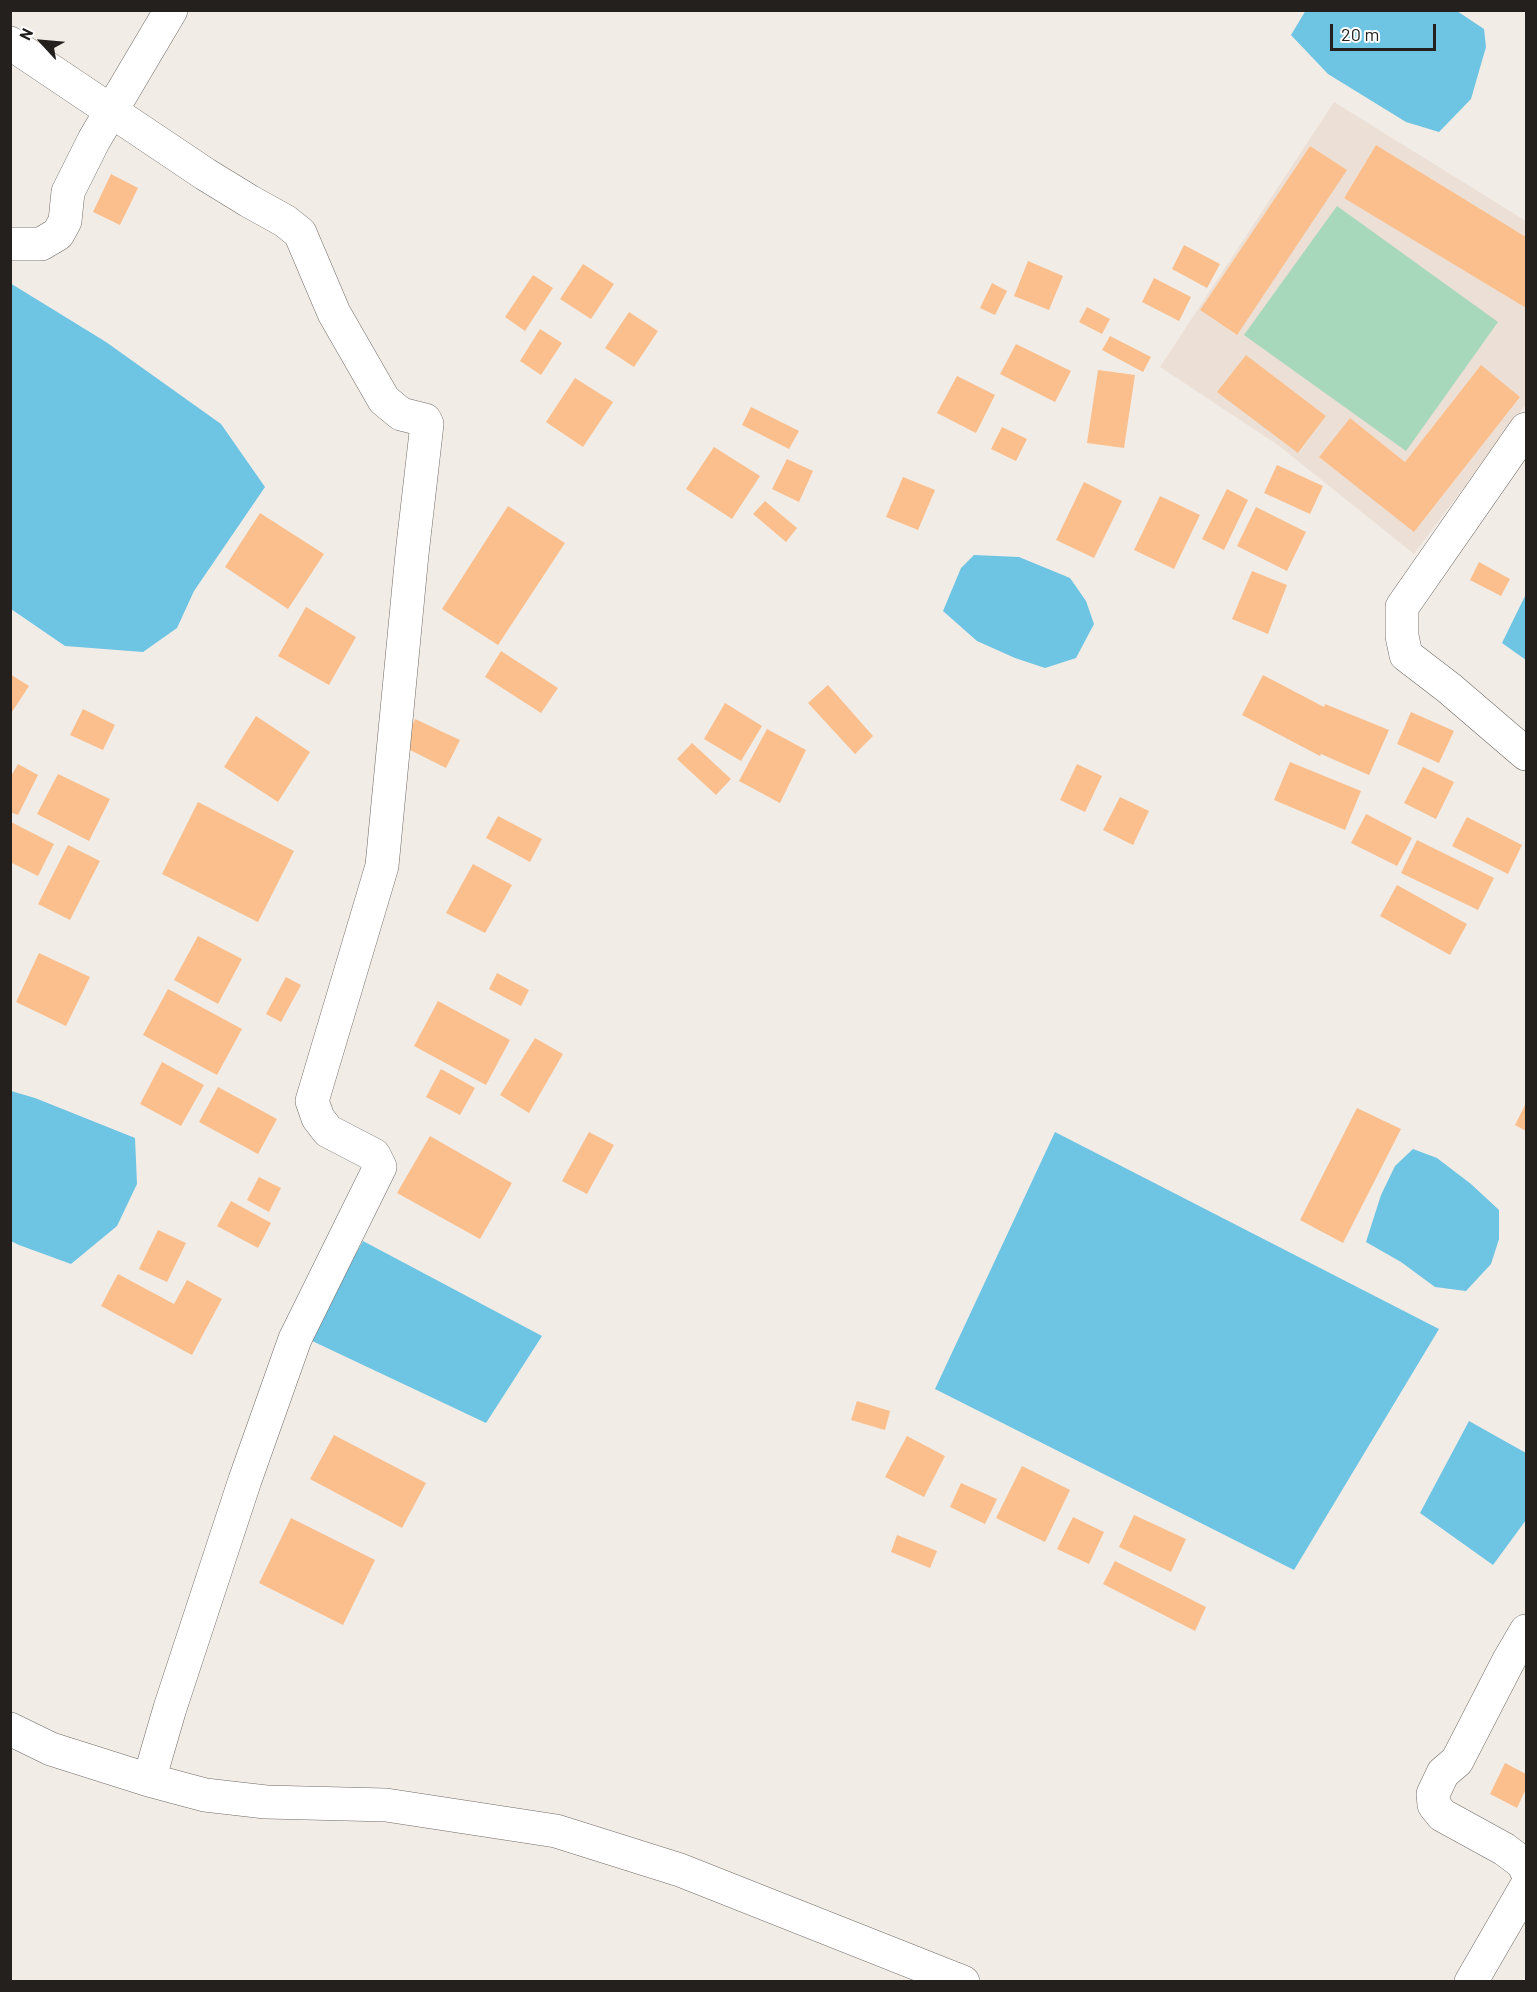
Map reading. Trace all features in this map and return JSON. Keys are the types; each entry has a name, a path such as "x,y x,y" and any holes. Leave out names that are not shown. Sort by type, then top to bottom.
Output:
{"street":[{"path":"10,244 41,244 58,234 64,221 68,192 94,140 171,10"},
{"path":"10,43 205,174 285,220 300,233 334,313 384,400 401,414 424,420 427,424 382,866 312,1101 318,1118 328,1131 374,1155 380,1167 295,1339 244,1479 149,1780"},
{"path":"1527,429 1402,607 1402,636 1406,655 1527,754"},
{"path":"1527,1631 1509,1660 1457,1761 1443,1773 1434,1794 1434,1805 1442,1815 1504,1849 1524,1864 1527,1870"},
{"path":"10,1729 51,1749 205,1795 266,1802 386,1805 556,1831 680,1870 963,1982"},
{"path":"1472,1982 1527,1887"}],"shaded area":[{"path":"1334,102 1526,221 1526,237 1376,145 1344,197 1526,308 1526,404 1414,554 1278,445 1160,367","holes":["1310,146 1346,170 1236,335 1200,310","1246,355 1326,416 1299,453 1218,392","1480,366 1520,397 1415,531 1319,457 1350,418 1405,462"]}],"green space":[{"path":"1337,206 1498,322 1406,451 1244,335"}],"water":[{"path":"1306,10 1457,11 1484,29 1486,47 1471,99 1439,132 1406,122 1328,74 1291,35"},
{"path":"10,283 106,342 221,424 265,487 194,591 177,628 143,652 65,646 11,609"},
{"path":"974,555 1019,557 1070,578 1086,601 1094,624 1076,658 1045,668 1015,658 977,641 943,611 961,568"},
{"path":"1526,594 1526,660 1502,643"},
{"path":"11,1091 35,1098 135,1138 137,1184 117,1226 71,1264 11,1241"},
{"path":"1055,1132 1439,1329 1294,1570 935,1389"},
{"path":"1413,1149 1437,1158 1471,1184 1499,1210 1499,1239 1491,1264 1466,1291 1435,1287 1401,1262 1366,1242 1381,1195 1395,1166"},
{"path":"363,1241 542,1336 486,1423 308,1339"},
{"path":"1469,1421 1526,1453 1526,1520 1493,1565 1420,1513"}],"building":[{"path":"1376,145 1526,237 1526,308 1344,198"},
{"path":"1310,146 1347,170 1237,335 1200,310"},
{"path":"111,174 138,188 120,225 93,212"},
{"path":"1184,245 1220,264 1207,288 1172,269"},
{"path":"1028,261 1063,276 1049,310 1014,296"},
{"path":"583,264 614,284 591,319 560,299"},
{"path":"533,275 553,288 525,331 505,317"},
{"path":"1154,278 1191,297 1179,321 1142,302"},
{"path":"992,283 1007,291 995,315 980,308"},
{"path":"1087,307 1110,319 1102,334 1079,322"},
{"path":"629,312 658,331 634,367 605,348"},
{"path":"540,329 562,343 541,375 520,361"},
{"path":"1110,336 1151,357 1143,372 1102,350"},
{"path":"1016,344 1071,371 1055,402 1000,374"},
{"path":"1246,355 1326,416 1298,453 1217,392"},
{"path":"1481,365 1520,397 1414,532 1319,457 1350,418 1405,462"},
{"path":"1098,370 1135,375 1124,448 1087,443"},
{"path":"957,376 995,395 976,433 937,413"},
{"path":"575,378 613,402 583,447 546,422"},
{"path":"751,407 799,431 789,449 742,425"},
{"path":"1002,427 1027,439 1016,461 991,449"},
{"path":"714,447 760,476 732,519 686,489"},
{"path":"787,459 813,471 799,502 772,489"},
{"path":"1277,465 1323,486 1310,514 1264,493"},
{"path":"903,477 935,490 918,530 886,517"},
{"path":"1084,482 1122,501 1094,558 1056,540"},
{"path":"1227,489 1248,500 1224,550 1202,539"},
{"path":"1160,496 1200,515 1174,569 1134,550"},
{"path":"765,501 797,528 786,542 753,514"},
{"path":"508,506 565,543 498,645 442,609"},
{"path":"1256,507 1306,532 1287,571 1237,546"},
{"path":"260,513 324,554 288,609 225,567"},
{"path":"1479,562 1510,579 1501,596 1470,580"},
{"path":"1252,571 1287,585 1268,634 1232,619"},
{"path":"306,607 356,637 329,685 278,656"},
{"path":"501,651 558,688 541,713 485,677"},
{"path":"10,674 29,686 10,715"},
{"path":"1263,675 1324,707 1325,704 1389,730 1369,775 1321,754 1320,756 1242,715"},
{"path":"828,685 873,736 855,754 808,703"},
{"path":"725,703 762,726 741,761 704,739"},
{"path":"83,709 115,725 103,750 70,735"},
{"path":"1411,712 1454,731 1439,763 1397,744"},
{"path":"256,716 310,752 278,802 224,767"},
{"path":"415,719 460,740 446,768 402,746"},
{"path":"767,729 806,750 780,803 739,781"},
{"path":"692,743 731,779 716,795 677,759"},
{"path":"1290,762 1361,791 1345,830 1274,800"},
{"path":"18,764 38,775 18,815 10,812 10,778"},
{"path":"1077,764 1102,776 1085,812 1060,800"},
{"path":"1423,767 1454,782 1436,819 1404,803"},
{"path":"58,774 110,799 89,841 37,814"},
{"path":"1120,797 1149,811 1133,845 1103,830"},
{"path":"198,802 294,851 258,922 162,874"},
{"path":"1366,814 1412,838 1397,866 1351,843"},
{"path":"498,816 542,839 530,862 486,838"},
{"path":"1467,817 1522,845 1508,874 1452,846"},
{"path":"11,822 54,844 38,876 10,862"},
{"path":"1417,840 1494,878 1478,910 1401,873"},
{"path":"68,845 100,861 70,920 38,904"},
{"path":"473,864 512,885 485,933 446,913"},
{"path":"1397,885 1467,924 1450,955 1380,916"},
{"path":"198,936 242,959 218,1004 174,980"},
{"path":"39,953 90,977 66,1026 16,1002"},
{"path":"497,973 529,990 521,1006 489,989"},
{"path":"286,977 301,985 281,1022 266,1014"},
{"path":"168,989 242,1029 217,1075 143,1035"},
{"path":"438,1001 510,1040 486,1085 414,1046"},
{"path":"535,1038 563,1054 529,1113 500,1095"},
{"path":"162,1062 204,1085 181,1126 140,1104"},
{"path":"441,1069 475,1088 460,1115 426,1097"},
{"path":"218,1087 277,1119 258,1154 199,1122"},
{"path":"1526,1103 1526,1131 1515,1125"},
{"path":"1357,1108 1401,1129 1343,1243 1300,1220"},
{"path":"589,1132 614,1145 587,1194 562,1181"},
{"path":"430,1136 512,1183 480,1239 397,1193"},
{"path":"259,1177 281,1188 269,1212 247,1200"},
{"path":"231,1201 271,1223 258,1248 217,1226"},
{"path":"158,1230 186,1243 167,1282 139,1269"},
{"path":"118,1274 174,1304 187,1280 222,1299 192,1355 101,1306"},
{"path":"857,1401 890,1411 885,1430 851,1420"},
{"path":"334,1435 426,1483 402,1528 310,1479"},
{"path":"907,1436 945,1456 924,1497 885,1477"},
{"path":"1022,1466 1070,1490 1045,1542 996,1518"},
{"path":"961,1483 997,1499 985,1524 950,1507"},
{"path":"1134,1515 1186,1539 1171,1572 1119,1547"},
{"path":"1073,1517 1104,1532 1089,1564 1057,1549"},
{"path":"291,1518 375,1560 343,1625 259,1583"},
{"path":"897,1535 937,1551 930,1568 891,1552"},
{"path":"1115,1561 1206,1607 1195,1631 1103,1584"},
{"path":"1505,1763 1526,1774 1526,1789 1517,1808 1490,1794"}]}
